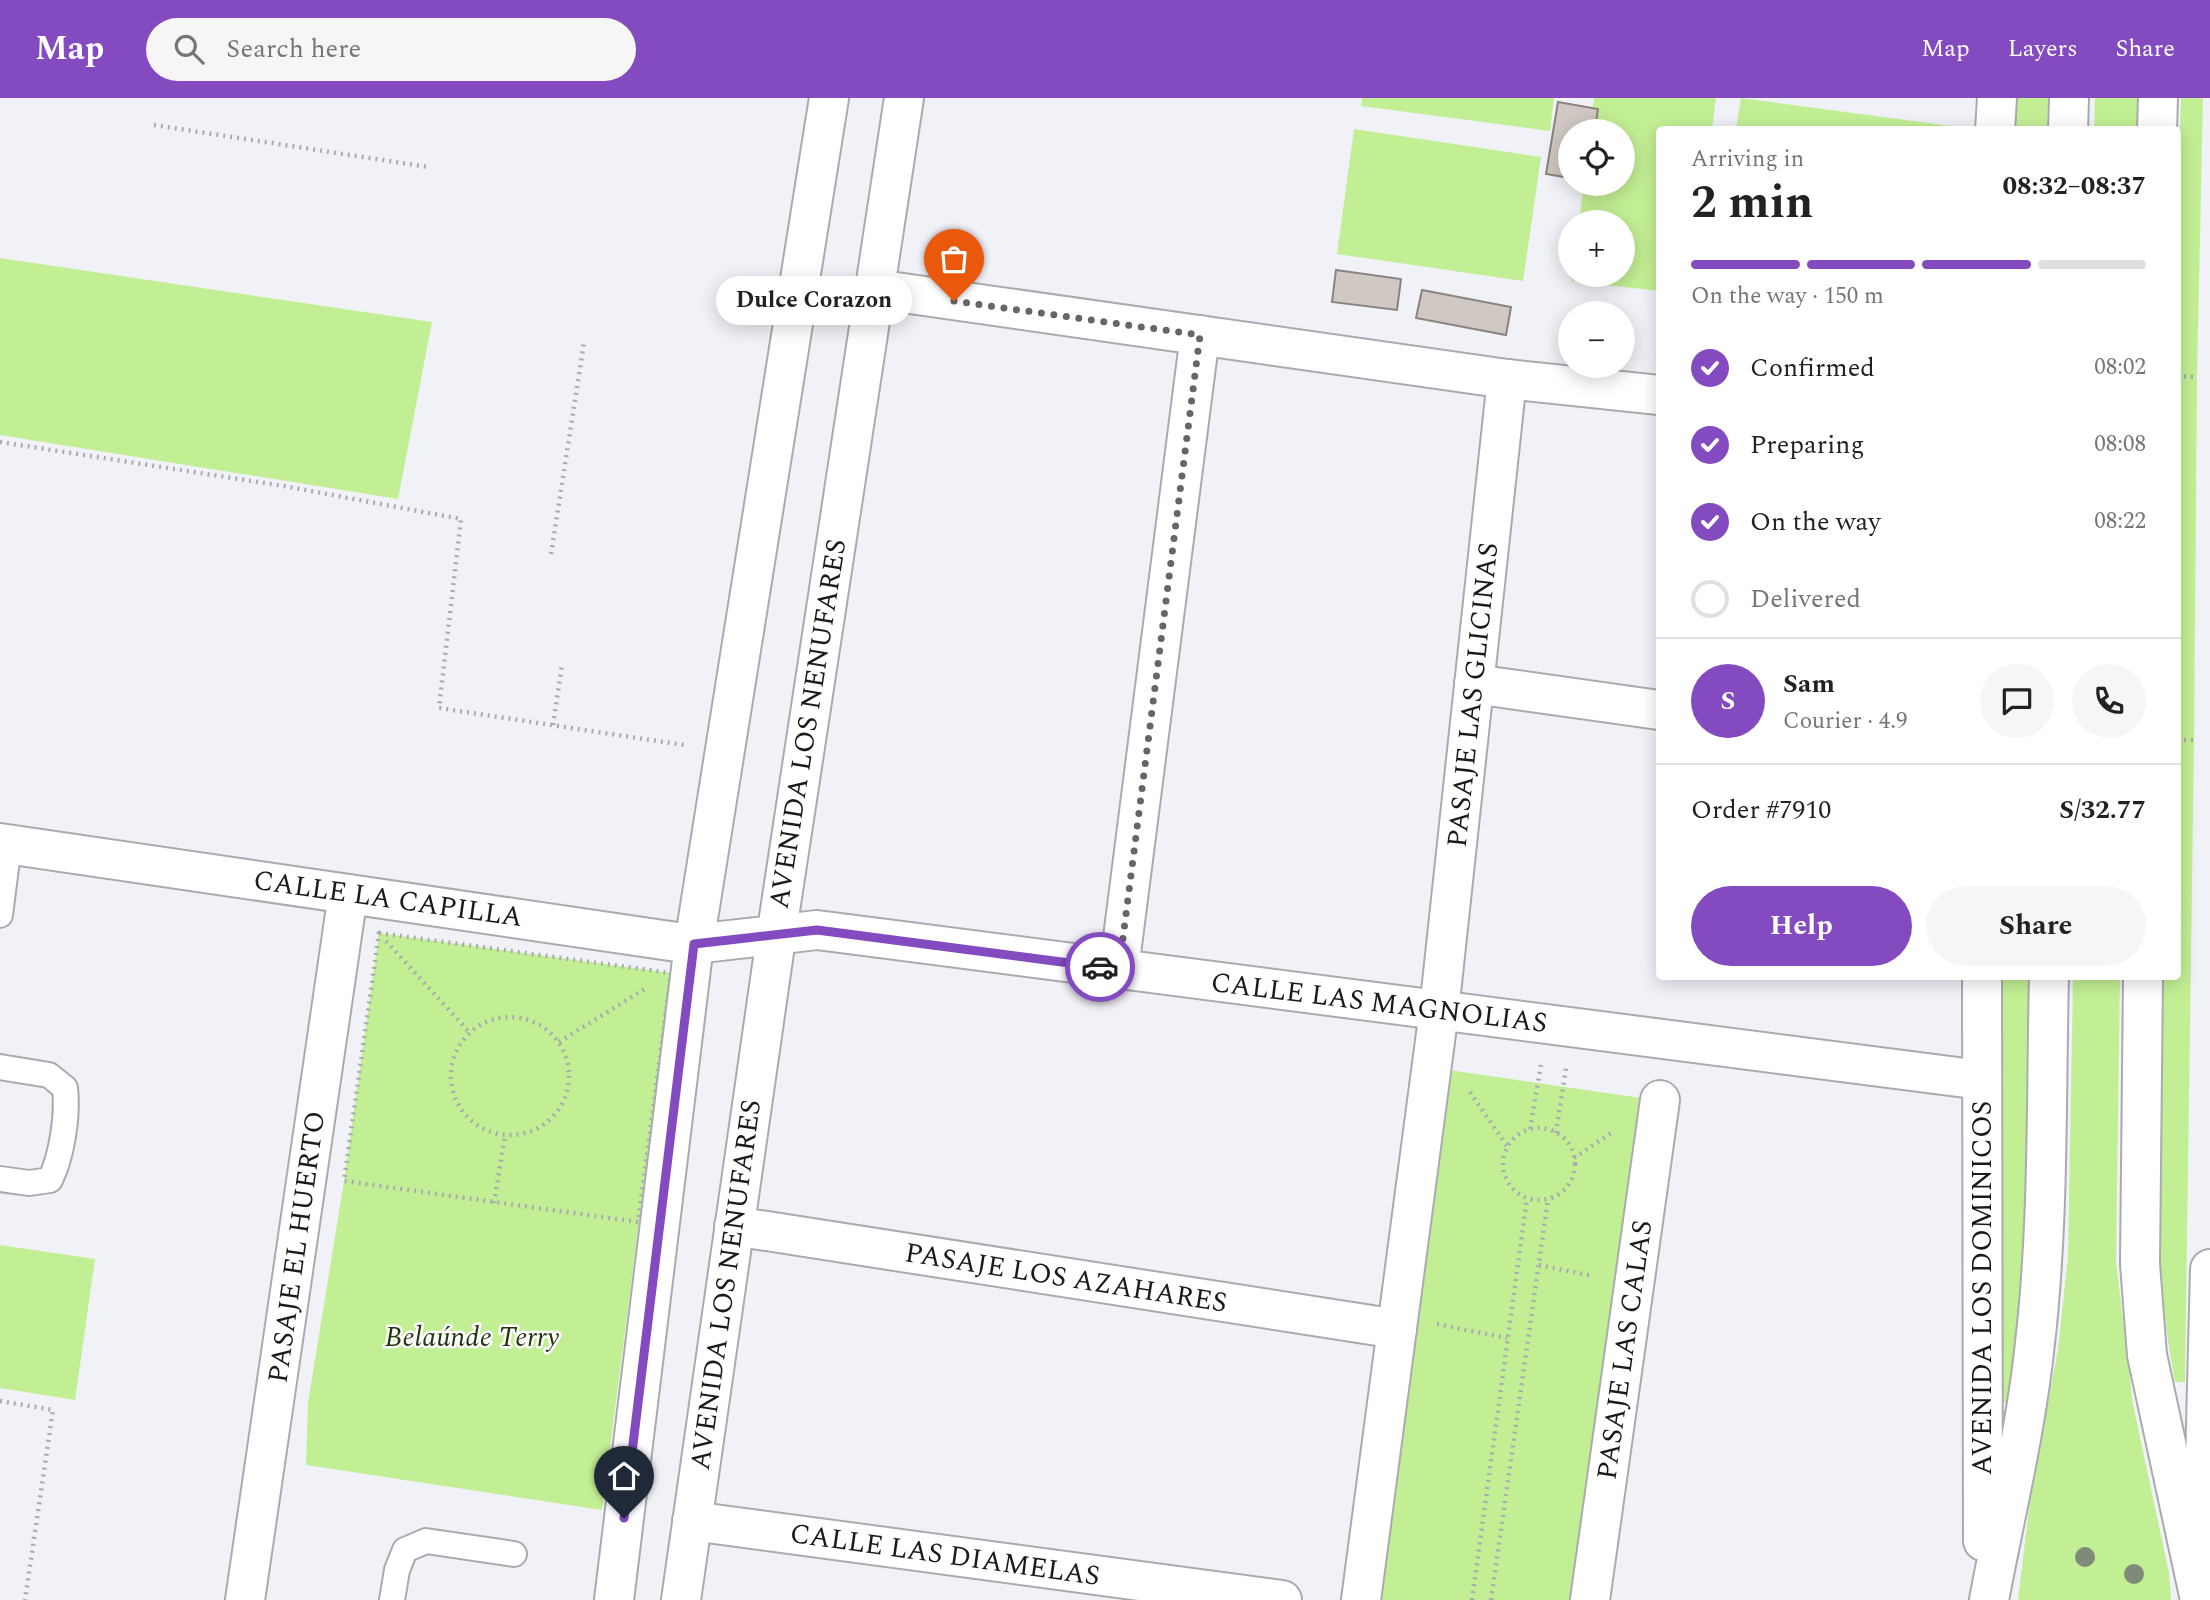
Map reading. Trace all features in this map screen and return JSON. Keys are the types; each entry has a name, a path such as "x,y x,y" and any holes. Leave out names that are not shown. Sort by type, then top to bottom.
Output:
{"street":[{"path":"614,1600 694,944 829,98"},
{"name":"AVENIDA LOS NENUFARES","path":"681,1600 776,936 904,98"},
{"path":"1995,126 1997,98"},
{"path":"2068,126 2069,98"},
{"path":"2157,126 2158,98"},
{"path":"875,289 1507,379 1656,396"},
{"path":"1119,969 1200,335"},
{"name":"PASAJE LAS GLICINAS","path":"1361,1600 1439,1011 1507,379"},
{"path":"1474,684 1656,710"},
{"name":"CALLE LA CAPILLA","path":"4,844 694,944 776,936"},
{"name":"PASAJE EL HUERTO","path":"245,1600 348,894"},
{"name":"CALLE LAS MAGNOLIAS","path":"776,936 817,930 1981,1080"},
{"name":"AVENIDA LOS DOMINICOS","path":"1982,980 1986,1600"},
{"name":"AVENIDA LOS DOMINICOS","path":"1986,1600 2027,1404 2036,1342 2044,1239 2049,980"},
{"path":"2143,980 2140,1264 2147,1355 2201,1600"},
{"name":"PASAJE LAS CALAS","path":"1590,1600 1660,1100"},
{"name":"PASAJE LOS AZAHARES","path":"734,1226 1398,1323"},
{"path":"2201,1600 2210,1269"},
{"name":"CALLE LAS DIAMELAS","path":"692,1521 1282,1600"}],"lane":[{"path":"0,915 4,844"},
{"path":"0,1067 49,1075 65,1088 66,1102 58,1164 50,1180 29,1183 0,1179"},
{"path":"392,1600 397,1570 405,1550 426,1541 514,1554"}],"path":[{"path":"154,125 428,167"},
{"path":"551,554 584,343"},
{"path":"2181,376 2197,377"},
{"path":"0,442 284,486 461,519 439,708 687,745"},
{"path":"553,725 562,665"},
{"path":"2181,740 2194,740"},
{"path":"379,933 671,973"},
{"path":"379,933 344,1181 494,1203 639,1222 671,973"},
{"path":"379,933 469,1032"},
{"path":"660,980 671,973 694,944"},
{"path":"559,1042 648,987"},
{"path":"516,1017 533,1021 559,1042 566,1057 568,1090 562,1106 538,1129 505,1136 473,1123 461,1111 453,1096 450,1079 458,1045 469,1032 483,1023 516,1017"},
{"path":"1530,1129 1560,1026"},
{"path":"1556,1133 1560,1026"},
{"path":"1530,1129 1556,1133 1570,1148 1574,1158 1572,1179 1566,1188 1548,1199 1527,1198 1510,1185 1503,1167 1507,1146 1530,1129"},
{"path":"494,1203 505,1136"},
{"path":"1472,1600 1527,1198"},
{"path":"1491,1600 1548,1199"},
{"path":"1539,1265 1634,1285"},
{"path":"1398,1323 1507,1338"},
{"path":"0,1401 53,1410 25,1600"}],"green space":[{"path":"1362,98 1554,98 1550,131 1361,106"},
{"path":"1594,98 1716,98 1712,126 1656,126 1656,291 1624,287 1635,287 1635,210 1581,210 1582,196 1635,196 1635,119 1591,119"},
{"path":"1741,98 1951,126 1736,126"},
{"path":"2015,98 2048,98 2047,126 2014,126"},
{"path":"2095,98 2141,98 2140,126 2094,126"},
{"path":"2181,98 2203,98 2185,1382 2175,1382 2161,1281 2157,1129 2160,980 2181,980"},
{"path":"1354,129 1541,157 1523,281 1337,254"},
{"path":"0,258 432,322 398,499 0,435"},
{"name":"Belaúnde Terry","path":"379,933 671,973 602,1510 306,1465 308,1403 344,1181"},
{"path":"2000,980 2030,980 2026,1262 2007,1403 1996,1398"},
{"path":"2073,980 2120,980 2116,1261 2133,1404 2169,1573 2171,1600 2018,1600 2030,1500 2058,1349 2068,1256"},
{"path":"1449,1070 1648,1099 1578,1600 1375,1600"},
{"path":"0,1245 95,1259 75,1400 0,1388"}],"building":[{"path":"1558,102 1598,109 1597,119 1558,119 1558,176 1546,174"},
{"path":"1336,270 1401,279 1397,310 1332,302"},
{"path":"1422,290 1511,307 1506,335 1416,318"}],"way so far":[{"path":"954,301 1200,335 1119,969 1100,967"}],"place":[{"name":"Dulce Corazon","path":"954,301"}],"route":[{"path":"624,1518 694,944 817,930 1100,967"}]}
